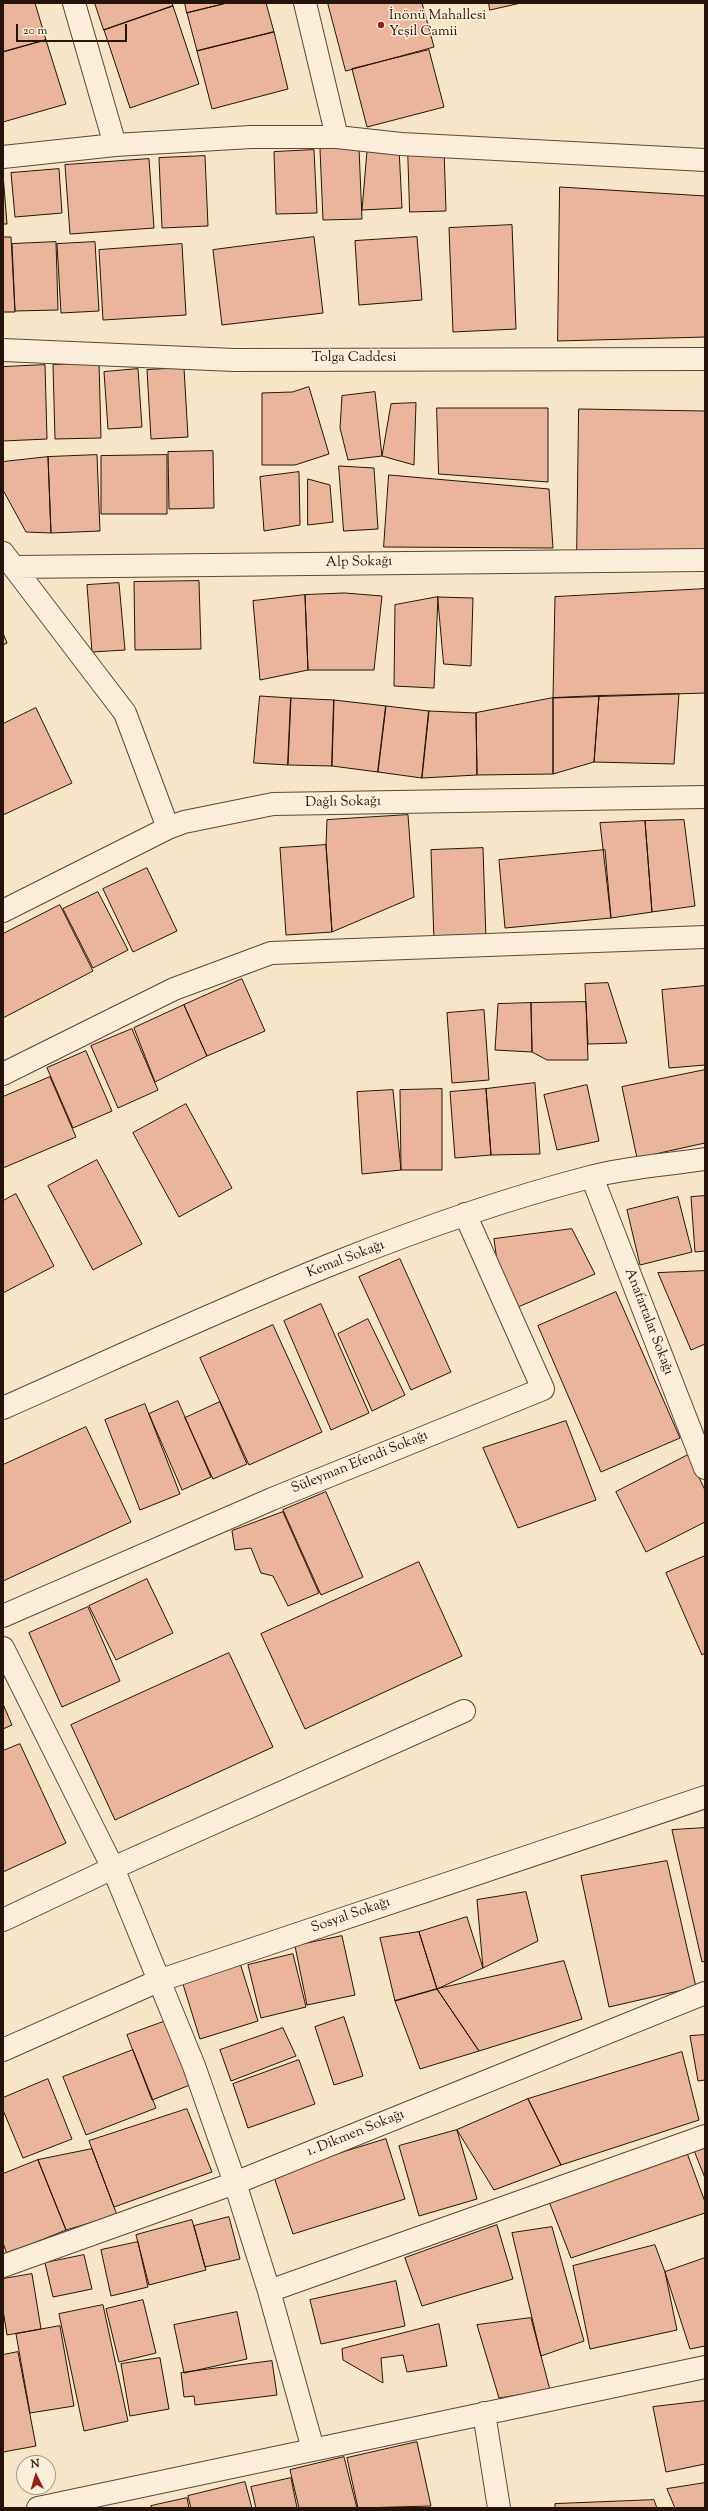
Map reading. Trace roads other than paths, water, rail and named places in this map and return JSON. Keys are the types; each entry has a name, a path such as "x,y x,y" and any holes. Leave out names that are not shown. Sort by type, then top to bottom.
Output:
{"street":[{"path":"74,3 115,145"},
{"path":"304,3 337,137"},
{"path":"3,157 115,145 251,137 337,137 401,144 705,160"},
{"name":"Tolga Caddesi","path":"3,350 234,360 705,359"},
{"path":"8,560 125,713 168,828"},
{"name":"Alp Sokağı","path":"8,560 705,560"},
{"name":"Dağlı Sokağı","path":"3,911 168,828 184,822 273,804 705,797"},
{"path":"3,1074 174,988 272,953 705,937"},
{"name":"Kemal Sokağı","path":"3,1408 295,1280 465,1214 592,1177 705,1159"},
{"name":"Anafartalar Sokağı","path":"592,1177 705,1468"},
{"name":"Süleyman Efendi Sokağı","path":"3,1616 272,1499 543,1389 465,1214"},
{"path":"3,1648 113,1868 194,2066 235,2183 269,2291 314,2449"},
{"path":"3,1920 113,1868 464,1712"},
{"name":"Sosyal Sokağı","path":"3,2050 158,1981 705,1797"},
{"name":"1. Dikmen Sokağı","path":"3,2266 235,2183 705,1993"},
{"path":"269,2291 705,2136"},
{"path":"38,2508 705,2367"},
{"path":"484,2413 499,2508"}],"place":[{"name":"İnönü Mahallesi Yeşil Camii","path":"381,25"}]}
